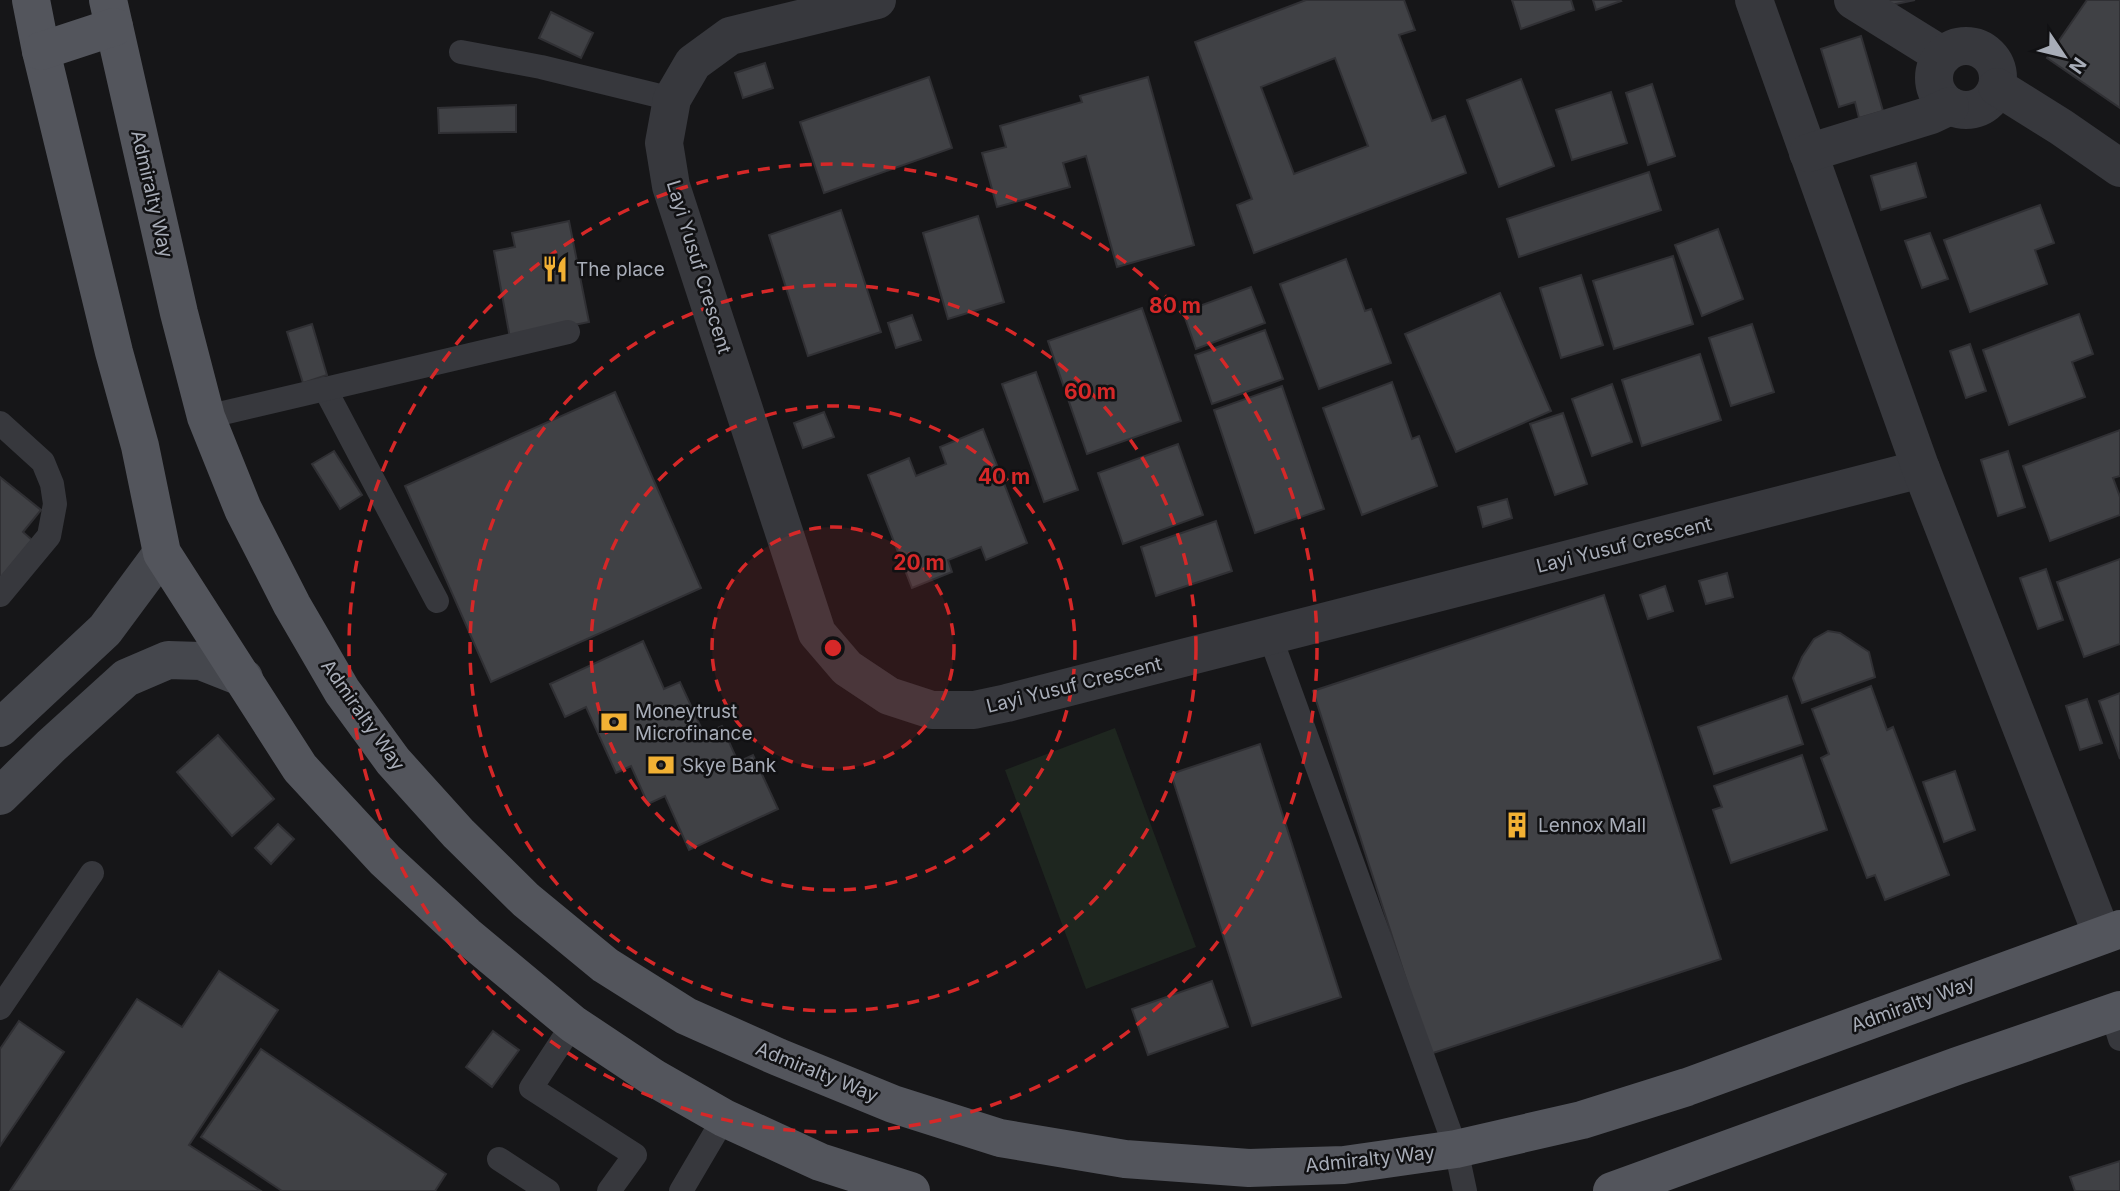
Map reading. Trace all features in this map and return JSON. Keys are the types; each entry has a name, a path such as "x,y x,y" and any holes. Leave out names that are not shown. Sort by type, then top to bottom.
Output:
{"main road":[{"path":"31,0 114,352 140,446 162,553 300,768 385,860 466,935 573,1024 654,1078 724,1118 820,1161 911,1191"},
{"path":"41,51 111,13"},
{"name":"Admiralty Way","path":"111,13 179,313 206,417 243,509 292,605 342,691 393,761 458,833 526,900 605,965 686,1016 778,1058 894,1104 1000,1138 1125,1159 1249,1168 1344,1165 1456,1149 1582,1120 1687,1087 2111,932"},
{"path":"0,728 105,629 162,553"},
{"path":"0,796 126,678 168,660 201,661 244,678"},
{"path":"1612,1191 1957,1066 2117,1021"}],"street":[{"name":"Layi Yusuf Crescent","path":"877,0 730,36 693,64 672,99 664,144 671,186 817,633 847,668 889,696 932,710 974,709 1007,703 1921,469"},
{"path":"1754,0 1921,469 2111,932"},
{"path":"1853,0 1943,56"},
{"path":"1962,46 1983,50 1997,67 1997,87 1984,104 1974,109 1950,106 1936,89 1936,65 1952,49 1962,46"},
{"path":"1997,87 2062,127 2120,168"},
{"path":"1808,153 1950,106"}],"lane":[{"path":"461,52 541,67 672,99"},
{"path":"206,417 568,332"},
{"path":"325,389 437,601"},
{"path":"0,423 43,461 52,484 55,503 48,536 0,596"},
{"path":"1270,636 1456,1149 1465,1191"},
{"path":"0,1008 92,873"},
{"path":"573,1024 531,1088 635,1155 609,1191"},
{"path":"681,1191 724,1118"},
{"path":"499,1159 548,1191"}],"shaded area":[{"path":"1115,728 1196,947 1086,989 1005,770"}],"building":[{"path":"1306,0 1404,0 1415,30 1399,35 1432,121 1445,116 1466,173 1254,253 1237,205 1252,199 1195,42","holes":["1335,58 1368,146 1294,174 1261,87"]},
{"path":"1512,0 1571,0 1574,10 1521,29"},
{"path":"1593,0 1620,0 1621,1 1596,10"},
{"path":"1870,0 1915,0 1872,9"},
{"path":"2087,0 2120,0 2120,108 2047,58"},
{"path":"551,12 593,33 581,58 539,38"},
{"path":"1861,36 1883,111 1859,118 1855,102 1839,107 1821,49"},
{"path":"765,63 773,88 743,98 735,73"},
{"path":"929,77 952,148 824,193 800,122"},
{"path":"1148,77 1194,245 1117,267 1086,156 1063,163 1070,187 997,207 982,153 1006,147 1000,126 1082,102 1080,96"},
{"path":"1521,79 1554,166 1499,187 1467,100"},
{"path":"1652,84 1675,156 1648,165 1626,93"},
{"path":"1611,92 1627,143 1572,160 1556,110"},
{"path":"516,105 516,132 439,133 438,108"},
{"path":"1916,163 1926,197 1881,210 1871,176"},
{"path":"1649,172 1661,210 1519,257 1507,219"},
{"path":"2040,205 2054,243 2035,250 2047,284 1970,312 1944,240"},
{"path":"841,210 881,332 808,356 769,235"},
{"path":"978,216 1004,302 948,319 923,233"},
{"path":"569,221 589,322 510,338 494,251 515,247 512,233"},
{"path":"1718,229 1743,299 1702,316 1675,245"},
{"path":"1930,233 1948,279 1922,288 1905,241"},
{"path":"1673,256 1693,324 1614,349 1593,281"},
{"path":"1346,259 1365,311 1371,309 1391,363 1319,389 1280,284"},
{"path":"1581,275 1603,345 1561,358 1540,288"},
{"path":"1251,287 1265,323 1196,349 1183,312"},
{"path":"1500,293 1551,411 1456,452 1405,334"},
{"path":"1142,308 1181,421 1087,454 1048,341"},
{"path":"2079,314 2093,354 2072,362 2085,397 2009,425 1983,350"},
{"path":"912,315 921,340 896,348 888,323"},
{"path":"312,324 327,375 303,383 287,332"},
{"path":"1752,324 1774,392 1731,406 1709,338"},
{"path":"1265,330 1283,379 1212,404 1195,355"},
{"path":"1970,344 1986,391 1966,398 1950,351"},
{"path":"1700,354 1721,420 1642,446 1622,380"},
{"path":"1036,372 1078,490 1044,502 1002,384"},
{"path":"1392,382 1412,439 1419,436 1437,486 1362,515 1323,408"},
{"path":"1612,384 1632,442 1592,456 1572,399"},
{"path":"1282,386 1324,509 1255,533 1214,410"},
{"path":"615,392 701,588 491,682 405,486"},
{"path":"824,412 834,437 803,448 794,423"},
{"path":"1563,413 1587,484 1555,495 1530,424"},
{"path":"983,429 1027,543 986,560 981,547 948,560 952,572 912,588 868,475 909,458 916,476 946,464 940,447"},
{"path":"2120,430 2120,476 2113,478 2120,497 2120,515 2050,541 2023,466"},
{"path":"1178,444 1203,515 1123,544 1098,473"},
{"path":"334,451 362,495 340,509 312,464"},
{"path":"2008,451 2025,507 1998,516 1981,460"},
{"path":"0,477 41,510 23,532 32,540 0,579"},
{"path":"1507,499 1512,518 1483,527 1478,507"},
{"path":"1216,521 1232,571 1156,596 1141,547"},
{"path":"2120,559 2120,644 2084,657 2057,582"},
{"path":"2046,569 2063,620 2038,629 2020,578"},
{"path":"1727,573 1733,597 1706,604 1699,581"},
{"path":"1665,586 1673,611 1648,619 1640,595"},
{"name":"Lennox Mall","path":"1604,595 1721,959 1430,1054 1313,691"},
{"path":"1828,631 1840,633 1869,652 1875,677 1802,703 1793,678 1814,639"},
{"path":"643,641 664,689 680,682 704,734 722,726 738,762 753,755 778,809 689,850 665,796 648,804 631,766 616,773 586,707 565,717 550,684"},
{"path":"1871,686 1887,730 1893,727 1949,875 1885,900 1875,875 1867,878 1821,758 1829,754 1812,709"},
{"path":"2120,693 2120,759 2099,701"},
{"path":"1787,696 1803,744 1714,774 1698,727"},
{"path":"2087,699 2102,743 2080,750 2066,706"},
{"path":"218,735 274,799 232,836 177,772"},
{"path":"1260,744 1341,997 1252,1026 1171,774"},
{"path":"1802,755 1827,830 1731,863 1713,810 1722,807 1714,786"},
{"path":"1955,771 1975,830 1944,842 1923,782"},
{"path":"278,824 294,839 271,864 255,848"},
{"path":"219,971 278,1010 189,1145 261,1191 10,1191 137,999 182,1027"},
{"path":"1212,981 1228,1027 1148,1055 1132,1009"},
{"path":"19,1021 64,1052 0,1146 0,1049"},
{"path":"493,1031 519,1050 492,1087 466,1067"},
{"path":"261,1049 446,1174 435,1191 282,1191 201,1137"},
{"path":"2120,1161 2120,1191 2075,1191 2070,1177"}],"place":[{"name":"The place","path":"555,269"},
{"name":"Moneytrust Microfinance","path":"614,722"},
{"name":"Skye Bank","path":"661,765"},
{"name":"Lennox Mall","path":"1517,825"}]}
